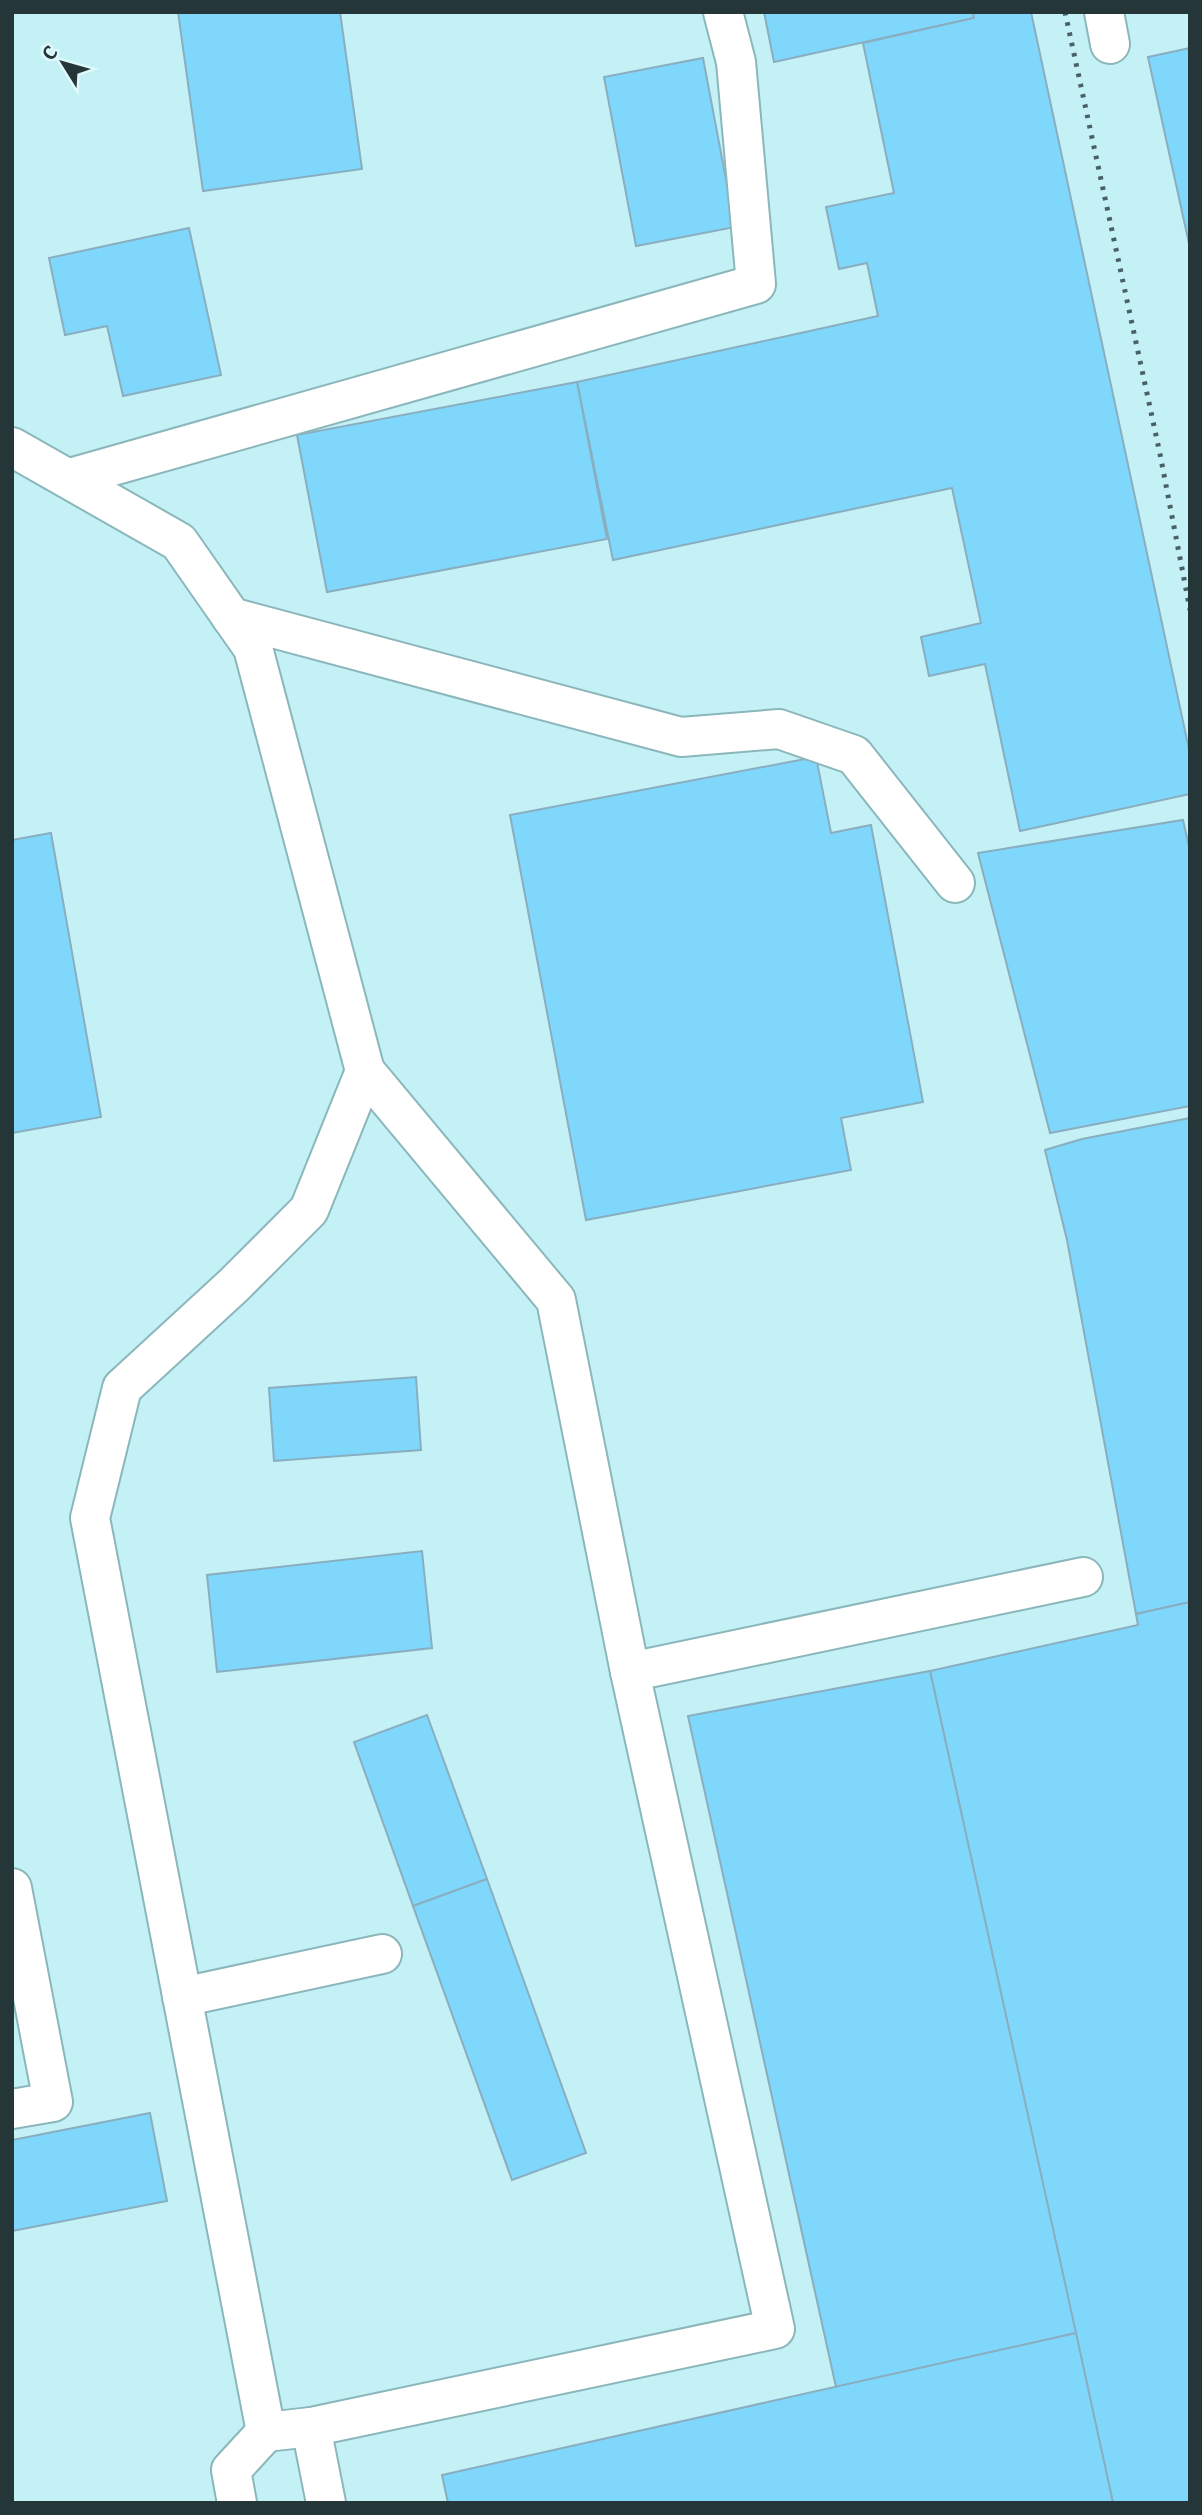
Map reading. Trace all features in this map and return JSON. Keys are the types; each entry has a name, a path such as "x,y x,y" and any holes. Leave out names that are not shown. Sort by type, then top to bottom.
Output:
{"lane":[{"path":"69,478 755,285 736,62 723,12"},
{"path":"12,447 179,542 253,648 365,1071 556,1300 630,1672 775,2329 311,2427 266,2432 231,2470 237,2503"},
{"path":"231,617 681,737 779,729 854,755 955,883"},
{"path":"266,2432 90,1518 122,1388 234,1285 309,1210 365,1071"},
{"path":"630,1672 1083,1577"},
{"path":"12,1888 52,2102 12,2109"},
{"path":"182,1997 382,1954"},
{"path":"311,2427 326,2503"}],"building":[{"path":"178,12 340,12 362,169 203,191"},
{"path":"764,12 973,12 974,18 774,62"},
{"path":"973,12 1031,12 1190,754 1190,794 1020,831 985,664 929,676 921,637 981,623 952,488 613,560 577,382 878,316 867,263 839,269 826,207 894,193 863,43 974,18"},
{"path":"1190,48 1190,248 1148,57"},
{"path":"703,58 735,227 636,246 604,77"},
{"path":"189,228 221,375 123,396 107,326 65,335 49,258"},
{"path":"577,382 607,539 327,592 297,435"},
{"path":"816,757 831,833 871,825 923,1102 841,1118 851,1170 586,1220 510,815"},
{"path":"1183,820 1190,851 1190,1106 1050,1133 978,853"},
{"path":"51,833 101,1117 12,1133 12,840"},
{"path":"1190,1118 1190,1602 1136,1614 1067,1240 1045,1150 1082,1139"},
{"path":"416,1377 421,1450 274,1461 269,1388"},
{"path":"422,1551 432,1648 217,1672 207,1575"},
{"path":"1190,1602 1190,2503 1113,2503 930,1671 1138,1625 1136,1614"},
{"path":"930,1671 1076,2333 836,2387 688,1716"},
{"path":"427,1715 487,1879 413,1906 354,1742"},
{"path":"487,1879 586,2153 512,2180 413,1906"},
{"path":"150,2113 167,2201 12,2231 12,2140"},
{"path":"1076,2333 1113,2503 448,2503 442,2475"}],"railway":[{"path":"1065,12 1160,454 1190,610"}]}
